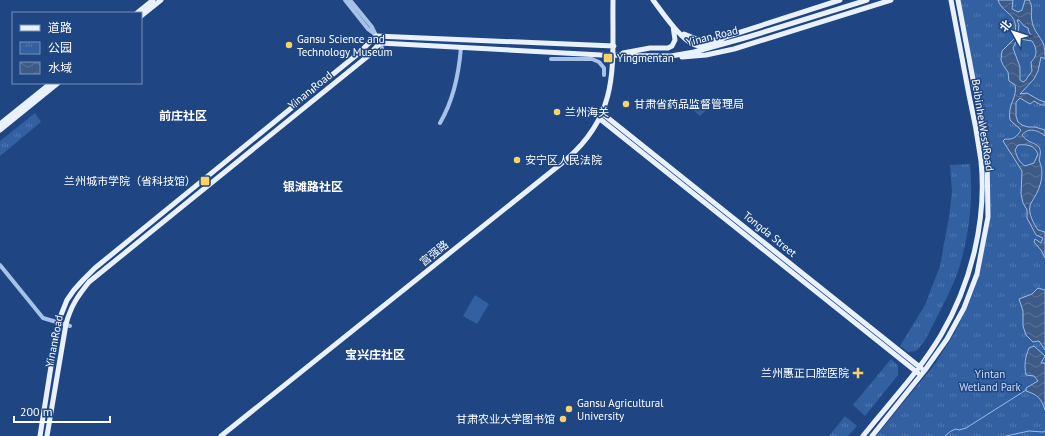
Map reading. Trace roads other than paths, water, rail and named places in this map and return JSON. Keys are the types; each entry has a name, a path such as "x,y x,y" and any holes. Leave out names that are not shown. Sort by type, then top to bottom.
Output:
{"main road":[{"path":"138,12 153,0"},
{"path":"142,15 161,0"},
{"name":"富强路","path":"221,436 567,159 584,142 603,114 611,81 614,46 613,0"},
{"path":"652,0 672,25 689,37 708,41 716,40 840,0"},
{"path":"747,36 857,0"},
{"path":"747,36 867,0"},
{"path":"671,56 696,56 728,50 891,0"},
{"name":"Beibinhe West Road","path":"863,436 919,366 941,335 957,305 972,263 980,223 982,196 981,162 951,0"},
{"name":"Beibinhe West Road","path":"872,436 921,376 947,339 964,308 977,274 988,217 987,153 958,0"},
{"path":"613,55 650,48 668,48 672,46 675,40 672,25"},
{"name":"Yinan Road","path":"672,25 679,34 694,45 702,46 747,36"},
{"path":"376,36 614,46"},
{"name":"Yinan Road","path":"40,436 59,323 67,300 82,280 359,54 376,36"},
{"name":"Yinan Road","path":"47,436 70,310 78,296 89,282 381,45 671,56 694,52 747,36"},
{"path":"0,124 50,84"},
{"path":"0,130 57,84"},
{"name":"Tongda Street","path":"603,114 925,370"},
{"name":"Tongda Street","path":"600,119 921,376"}],"street":[{"path":"345,0 368,30 376,36"},
{"path":"350,0 372,27 381,45"},
{"path":"440,123 452,96 461,47"},
{"path":"551,59 592,59 613,55"},
{"path":"592,59 599,62 604,68 604,75"},
{"path":"0,265 43,318 68,325"}],"water":[{"path":"998,0 1013,0 1012,9 1018,12 1022,10 1025,0 1029,0 1033,24 1044,47 1045,59 1041,57 1038,71 1034,79 1020,94 1027,93 1045,102 1045,105 1041,105 1034,101 1030,104 1020,98 1016,102 1016,116 1018,122 1022,125 1045,130 1045,136 1033,130 1024,132 1022,135 1025,139 1036,144 1040,149 1039,160 1042,174 1039,189 1030,204 1030,212 1038,230 1045,232 1045,258 1041,250 1034,242 1035,239 1041,243 1043,238 1036,235 1027,218 1027,210 1023,203 1021,194 1022,171 1003,141 1005,139 1014,138 1021,130 1010,120 1009,115 1016,89 1015,85 1009,81 1008,72 1001,60 1002,51 1016,37 1015,25 1012,17","holes":["1017,20 1028,28 1031,36 1021,37 1018,34 1019,25","1020,39 1032,41 1036,49 1036,55 1031,62 1032,71 1023,82 1020,80 1020,67 1013,48 1016,42","1018,145 1027,145 1032,147 1038,154 1034,163 1025,166 1018,159 1015,150"]},
{"path":"1038,288 1045,290 1045,350 1039,341 1033,342 1026,335 1023,326 1023,311 1019,299 1032,294"},
{"path":"1034,346 1045,356 1041,363 1045,363 1045,410 1038,398 1026,391 1026,388 1038,381 1034,376 1026,375 1025,371 1025,362 1029,348"}],"waterway":[{"path":"945,436 956,429 959,430 966,428 1026,390"},
{"path":"1006,436 1029,431 1045,431"}],"place":[{"name":"Gansu Science and Technology Museum","path":"289,45"},
{"name":"Yingmentan","path":"608,58"},
{"name":"甘肃省药品监督管理局","path":"626,104"},
{"name":"兰州海关","path":"557,112"},
{"name":"安宁区人民法院","path":"517,160"},
{"name":"兰州城市学院（省科技馆）","path":"205,181"},
{"name":"兰州惠正口腔医院","path":"858,373"},
{"name":"Gansu Agricultural University","path":"569,409"},
{"name":"甘肃农业大学图书馆","path":"563,419"}],"district":[{"name":"前庄社区","path":"183,115"},
{"name":"银滩路社区","path":"313,186"},
{"name":"宝兴庄社区","path":"375,354"}],"park label":[{"name":"Yintan Wetland Park","path":"990,380"}]}
